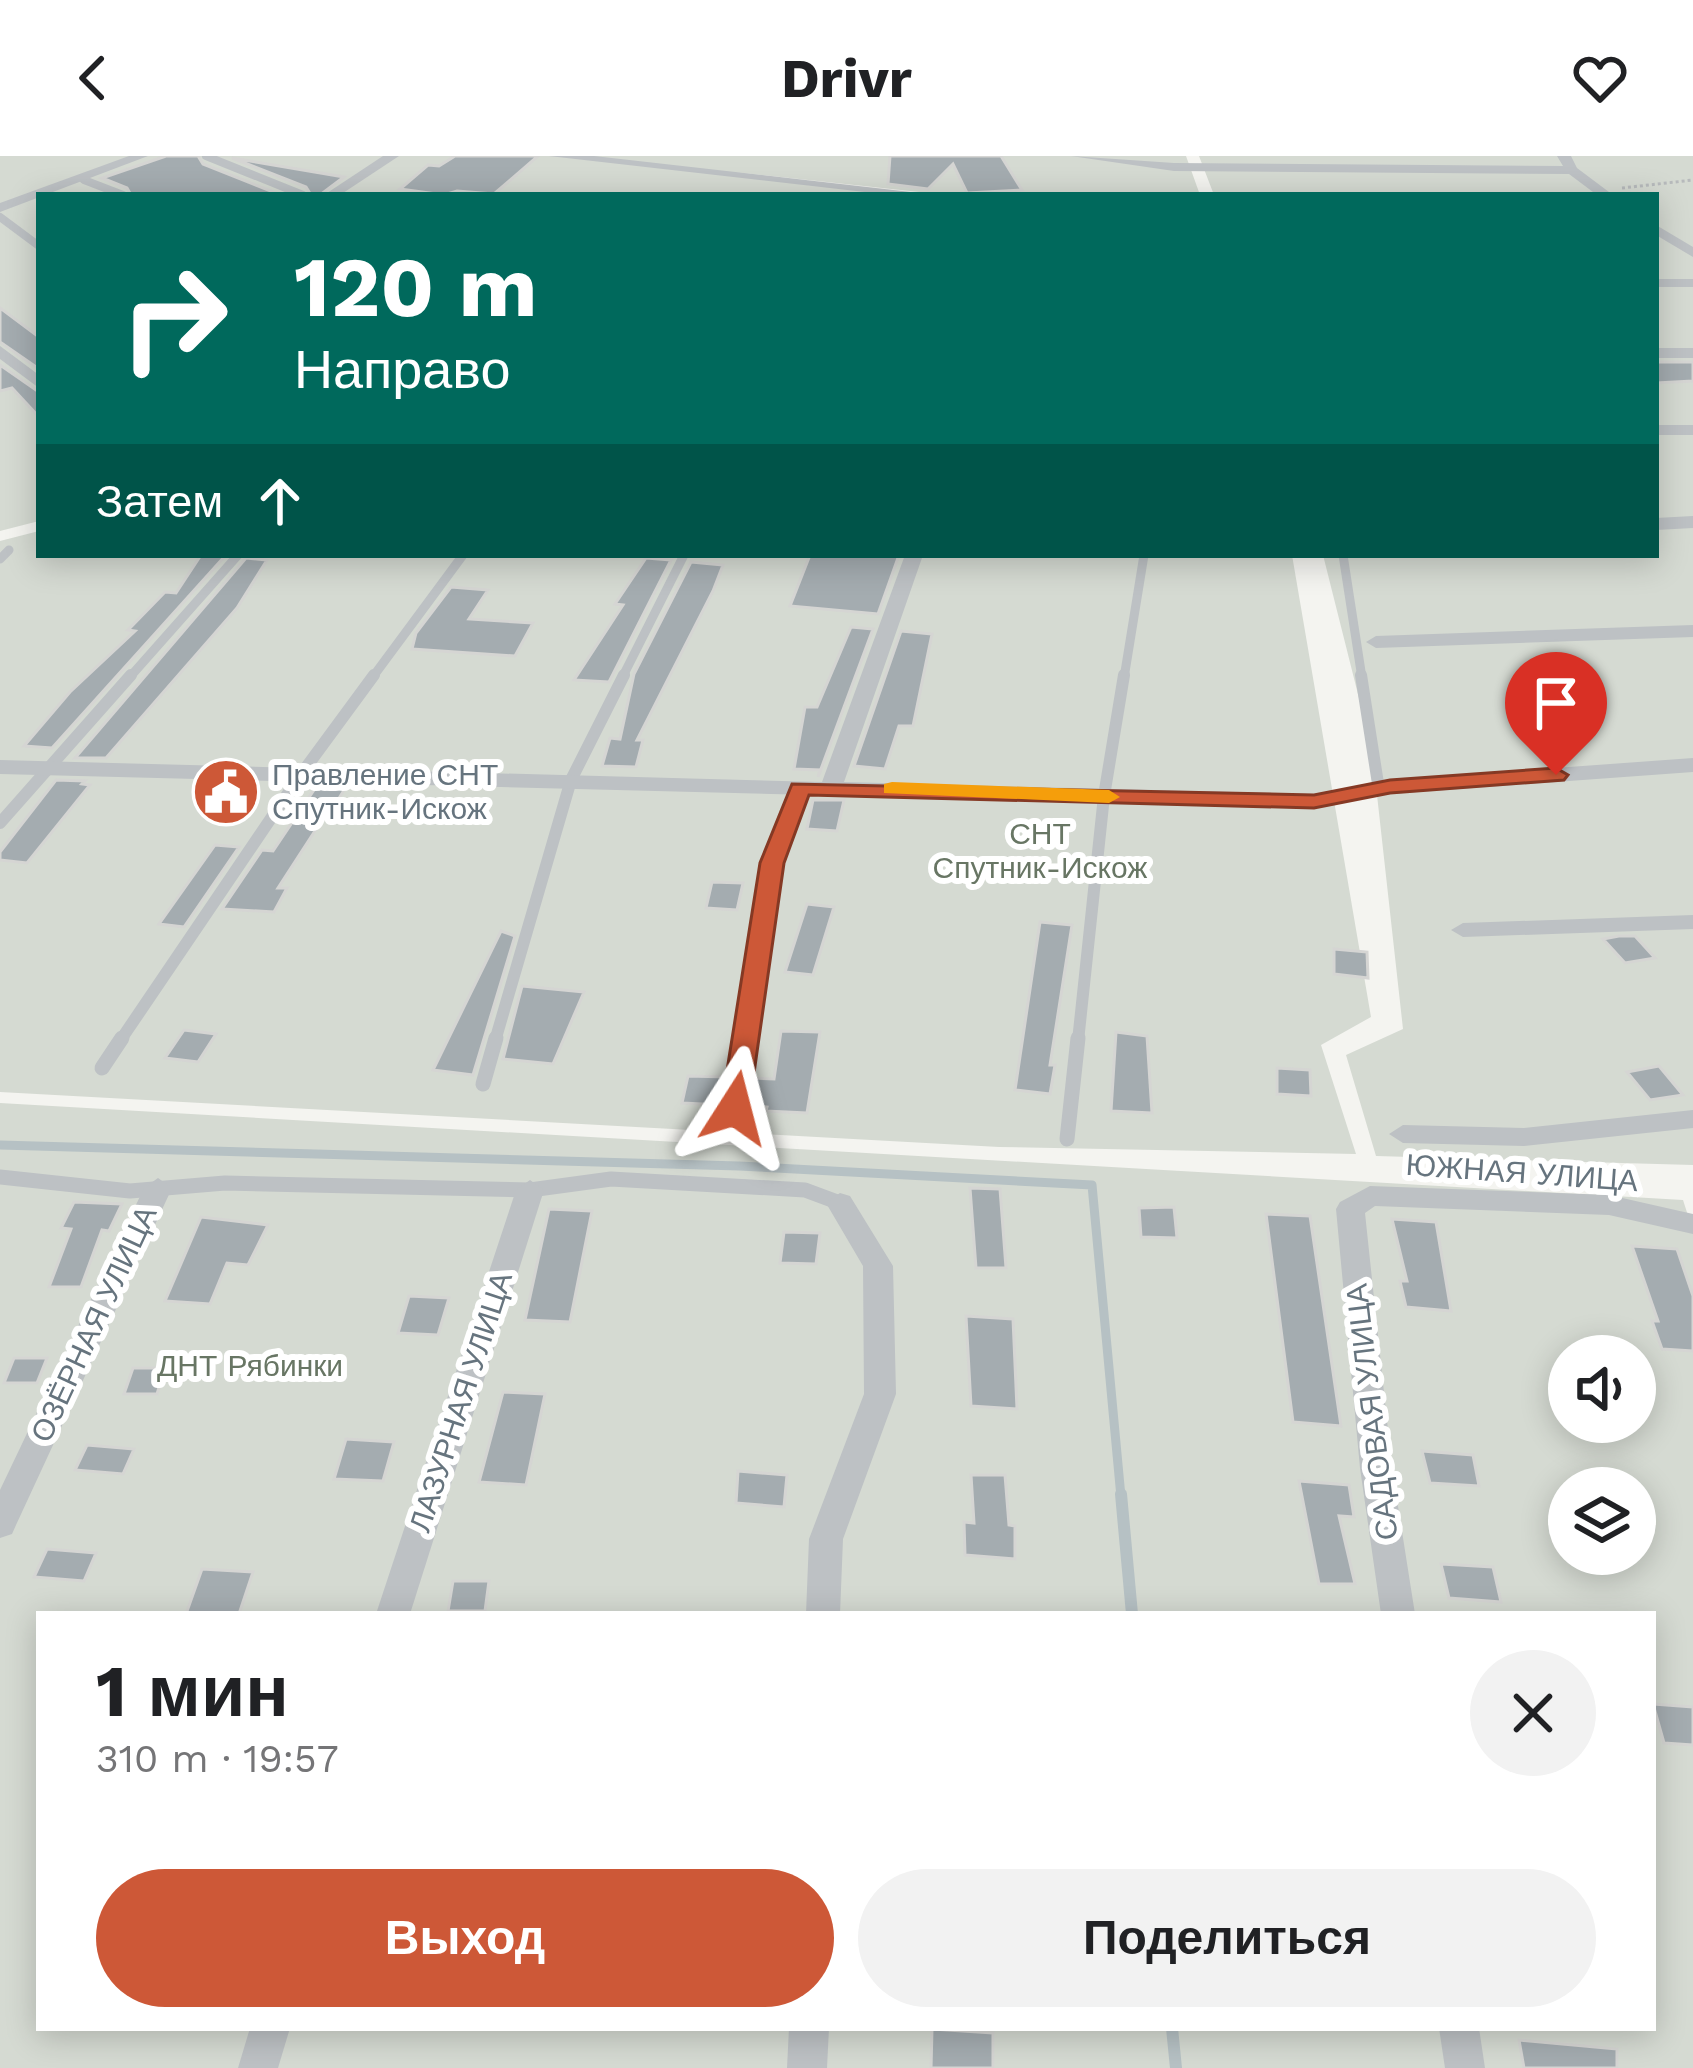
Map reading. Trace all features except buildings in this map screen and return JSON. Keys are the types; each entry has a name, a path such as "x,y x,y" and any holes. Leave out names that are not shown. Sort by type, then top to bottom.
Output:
{"street":[{"path":"53,192 141,156"},
{"path":"337,192 392,156"},
{"path":"556,156 901,192"},
{"path":"1078,156 1240,162 1568,163 1602,192"},
{"path":"0,213 36,199"},
{"path":"1659,231 1693,253"},
{"path":"1659,283 1693,283"},
{"path":"0,351 36,381"},
{"path":"1659,353 1693,352"},
{"path":"1659,430 1693,430"},
{"path":"1659,524 1693,522"},
{"path":"832,786 913,558"},
{"path":"1376,643 1693,631"},
{"path":"0,767 1314,802 1385,788 1693,765"},
{"path":"1463,930 1693,922"},
{"path":"1403,1135 1524,1138 1693,1119"},
{"name":"ОЗЁРНАЯ УЛИЦА","path":"0,1525 158,1188"},
{"name":"ЛАЗУРНАЯ УЛИЦА","path":"394,1611 530,1190"},
{"name":"ЮЖНАЯ УЛИЦА","path":"1350,1209 1370,1196 1610,1205 1693,1224"},
{"path":"823,1611 826,1539 880,1394 878,1266 840,1204"},
{"name":"САДОВАЯ УЛИЦА","path":"1350,1209 1376,1468 1398,1611"},
{"path":"258,2068 269,2031"},
{"path":"807,2068 808,2031"},
{"path":"1459,2031 1465,2068"}],"lane":[{"path":"206,156 296,192"},
{"path":"84,180 115,192"},
{"path":"0,213 36,243"},
{"path":"0,823 235,558"},
{"path":"102,1069 299,777 461,558"},
{"path":"483,1084 571,780 682,558"},
{"path":"1067,1139 1104,796 1144,558"},
{"path":"1343,558 1385,788"},
{"path":"757,1137 735,1108 772,863 800,788"},
{"path":"0,1177 130,1191 225,1183 530,1190 611,1179 805,1190 840,1204"}],"path":[{"path":"1610,192 1693,180"}],"green space":[{"path":"0,156 1186,156 1199,192 919,192 734,172 895,192 36,192 36,522 0,531"},
{"path":"1199,156 1693,156 1693,1165 1376,1156 1346,1055 1403,1029 1372,750 1324,558 1659,558 1659,192 1213,192"},
{"name":"СНТ Спутник-Искож","path":"36,532 36,558 1293,558 1371,1017 1321,1045 1356,1154 999,1147 0,1092 0,541"},
{"name":"ДНТ Рябинки","path":"0,1103 1683,1200 1693,1231 1693,2068 0,2068"}],"waterway":[{"path":"0,1145 739,1166 1092,1185 1121,1497"},
{"path":"1121,1494 1132,1611"},
{"path":"1172,2031 1176,2068"}],"slow traffic":[{"path":"892,788 1109,797"}],"place":[{"name":"Правление СНТ Спутник-Искож","path":"226,792"}],"route":[{"path":"735,1108 772,863 800,788 1314,802 1390,787 1556,775"}]}
